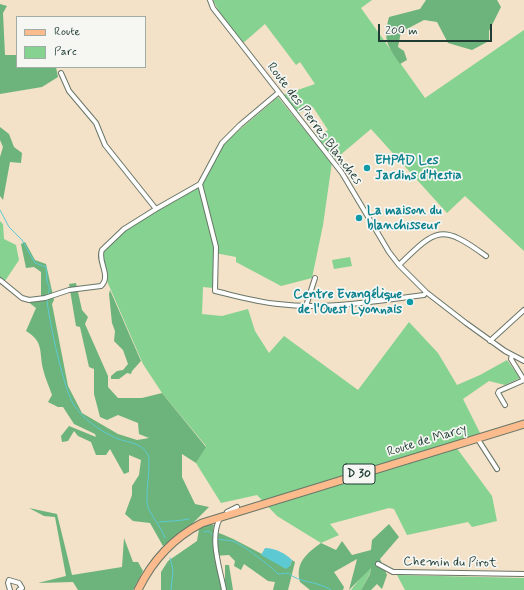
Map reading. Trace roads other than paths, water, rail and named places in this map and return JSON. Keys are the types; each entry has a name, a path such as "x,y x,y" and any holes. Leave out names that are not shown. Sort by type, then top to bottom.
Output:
{"main road":[{"name":"Route de Marcy","path":"200,524 215,522 221,516 524,424"},
{"name":"Route de Marcy","path":"138,590 153,564 165,550 180,537 200,524 205,518 237,507 269,501"}],"street":[{"name":"Route des Pierres Blanches","path":"210,0 212,8 342,173 389,252 399,265 426,292 490,341 512,355 524,360"},
{"path":"61,73 69,91 96,123 105,145 156,209"},
{"path":"0,280 22,298 29,300 45,298 69,290 101,286 105,276 100,255 102,250 124,230 156,209 200,184 222,143 240,124 278,93"},
{"path":"200,184 216,247 217,281 215,291 271,303 306,306 369,302 424,295 426,292"},
{"path":"399,265 430,236 439,233 457,236 486,256"},
{"path":"306,306 315,278"},
{"path":"490,341 524,310"},
{"path":"505,405 498,393 499,391 524,380 511,359 512,355"},
{"path":"477,438 497,469"},
{"name":"Route de Marcy","path":"215,522 217,516 237,507"},
{"path":"215,522 217,532 216,545 224,590"},
{"name":"Chemin du Pirot","path":"378,564 393,572 524,574"},
{"path":"10,590 8,583 9,580 19,582 22,588 20,590"}],"water":[{"path":"265,548 280,551 286,555 292,560 290,566 286,569 261,555"}],"waterway":[{"path":"0,210 9,227 22,240 35,263 46,267 47,282 50,288 48,294"},
{"path":"47,299 57,354 70,397 82,415 97,427 118,439 137,445 145,450 149,459 147,503 150,512 165,538"},
{"path":"159,522 189,519"},
{"path":"204,532 209,531 214,537"},
{"path":"216,539 236,542 270,566 278,574 288,573 298,579 320,585 331,590"},
{"path":"170,558 173,570 171,590"}],"place":[{"name":"EHPAD Les Jardins d'Hestia","path":"367,168"},
{"name":"La maison du blanchisseur","path":"359,218"},
{"name":"Centre Evangélique de l'Ouest Lyonnais","path":"410,302"}]}
